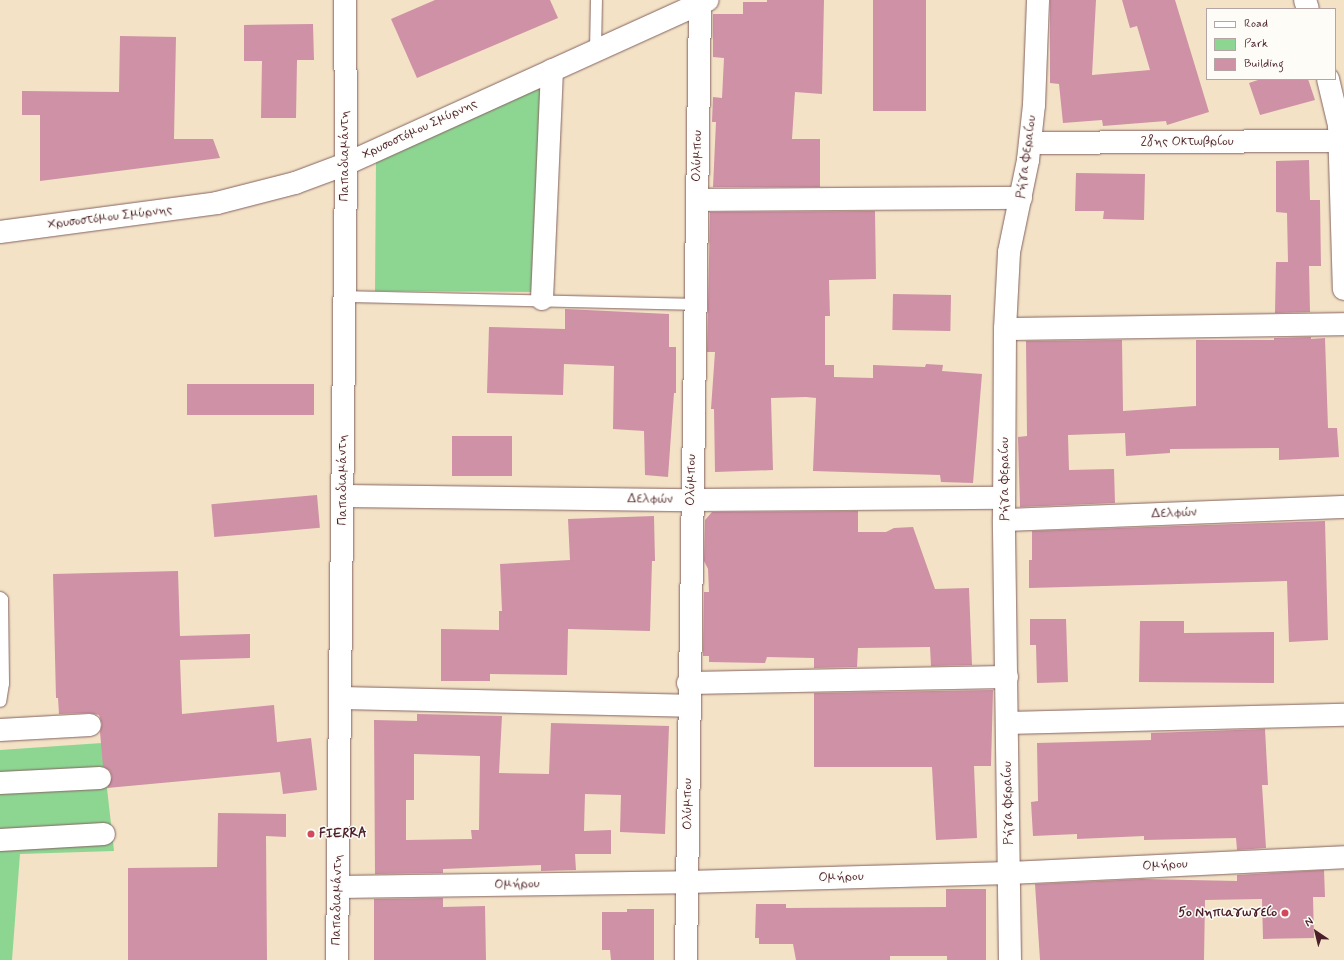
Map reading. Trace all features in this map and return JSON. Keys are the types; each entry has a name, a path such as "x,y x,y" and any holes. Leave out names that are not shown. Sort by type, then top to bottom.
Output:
{"street":[{"name":"Παπαδιαμάντη","path":"337,960 344,496 344,296 346,164 345,0"},
{"name":"Ρήγα Φεραίου","path":"1010,960 1008,723 1004,520 1005,329 1009,252 1021,198 1030,143 1038,0"},
{"name":"Χρυσοστόμου Σμύρνης","path":"0,232 217,203 296,183 346,164 702,1"},
{"name":"Ολύμπου","path":"686,960 691,500 702,1"},
{"path":"542,299 552,70"},
{"path":"1328,80 1337,111 1342,141 1344,289"},
{"name":"28ης Οκτωβρίου","path":"1030,143 1342,141"},
{"path":"698,200 1021,198"},
{"path":"1005,329 1344,324"},
{"name":"Δελφών","path":"344,496 691,500 1004,498"},
{"name":"Δελφών","path":"1004,520 1344,508"},
{"path":"688,683 1007,677"},
{"path":"341,698 688,706"},
{"path":"1008,723 1344,715"},
{"path":"0,730 90,724"},
{"path":"0,783 100,778"},
{"path":"0,840 104,834"},
{"name":"Ομήρου","path":"338,887 687,882 1010,873 1344,856"}],"lane":[{"path":"594,50 596,0"},
{"path":"344,296 542,299 695,304"},
{"path":"0,597 2,599 4,683 0,701"}],"green space":[{"path":"539,88 543,90 535,292 375,291 376,160"},
{"path":"102,743 114,851 20,854 12,960 0,960 0,750"}],"building":[{"path":"435,0 550,0 558,18 417,78 391,19"},
{"path":"767,0 824,0 822,94 795,92 792,139 820,139 820,187 713,187 716,122 712,122 713,97 722,98 724,58 713,57 713,14 743,14 743,2 767,2"},
{"path":"873,0 926,0 926,111 873,111"},
{"path":"1050,0 1096,0 1092,75 1150,70 1137,26 1130,28 1122,0 1175,0 1209,112 1167,125 1166,121 1103,126 1102,120 1063,123 1059,84 1050,83"},
{"path":"313,24 314,60 297,60 296,118 261,118 262,61 244,61 244,25"},
{"path":"120,36 176,37 174,139 213,139 220,158 40,181 40,115 22,115 22,91 119,92"},
{"path":"1258,80 1308,80 1315,100 1260,115 1249,83"},
{"path":"1309,160 1310,200 1320,200 1321,266 1309,266 1310,312 1275,313 1276,262 1288,262 1287,213 1276,212 1276,161"},
{"path":"1076,173 1145,174 1144,220 1103,219 1104,211 1075,211"},
{"path":"875,211 876,279 829,280 830,316 825,316 825,365 834,365 834,377 873,378 873,365 925,367 926,364 943,365 942,371 982,374 973,483 941,482 940,475 813,471 816,398 806,397 771,398 773,470 715,472 714,409 711,409 715,352 707,352 710,212"},
{"path":"893,294 951,295 950,331 892,330"},
{"path":"565,309 669,314 669,347 676,347 676,393 674,393 668,477 645,475 644,431 613,429 614,366 564,364 563,395 487,393 489,327 565,329"},
{"path":"1311,337 1311,339 1325,338 1328,428 1337,428 1339,457 1279,460 1279,448 1170,449 1170,453 1126,456 1125,433 1068,435 1069,470 1114,469 1115,503 1020,507 1018,437 1027,436 1026,341 1122,340 1123,411 1196,406 1196,340 1274,340 1274,338"},
{"path":"187,384 314,384 314,415 187,415"},
{"path":"452,436 512,436 512,476 452,476"},
{"path":"317,495 320,528 214,537 211,504"},
{"path":"858,511 858,532 886,532 894,528 913,527 935,589 969,588 972,665 931,666 930,647 858,648 857,667 814,668 814,658 767,657 765,663 709,662 709,656 703,656 704,592 709,592 708,569 704,561 705,520 712,512"},
{"path":"654,516 655,561 652,561 650,631 568,629 567,675 490,674 490,681 441,681 441,629 499,630 499,611 502,611 500,564 570,560 568,519"},
{"path":"1325,521 1328,640 1289,642 1287,581 1029,588 1029,560 1032,560 1032,531"},
{"path":"178,571 180,636 250,634 250,658 180,660 182,714 274,705 277,742 311,738 317,790 283,794 280,772 107,788 112,777 110,771 103,766 100,732 102,724 99,715 89,713 59,714 58,698 56,698 53,574"},
{"path":"1030,619 1066,619 1068,682 1037,683 1036,645 1030,645"},
{"path":"1140,621 1184,621 1184,633 1274,632 1274,683 1139,682"},
{"path":"993,690 991,766 974,766 977,838 936,840 932,767 814,767 814,693"},
{"path":"417,714 502,716 499,773 549,774 551,723 669,726 665,834 620,832 621,795 585,794 584,831 611,830 611,854 575,854 576,870 541,871 541,865 443,869 443,873 375,874 374,720 417,721","holes":["414,754 480,756 479,830 471,830 472,839 406,840 406,800 414,800"]},
{"path":"1265,729 1268,785 1262,785 1266,848 1237,850 1236,838 1144,840 1144,836 1077,839 1077,834 1033,836 1031,802 1038,801 1037,743 1151,740 1151,733"},
{"path":"218,813 286,814 286,837 266,836 267,960 128,960 128,868 217,867"},
{"path":"1324,870 1325,897 1313,897 1314,938 1263,939 1262,899 1205,900 1204,960 1040,960 1035,884 1142,879 1237,881 1237,875"},
{"path":"946,889 986,889 986,960 947,960 947,956 890,956 890,960 796,960 793,944 759,944 759,938 755,938 756,904 786,904 786,908 946,907"},
{"path":"443,898 443,907 485,906 486,960 374,960 374,899"},
{"path":"627,909 654,909 654,960 611,960 610,950 602,950 602,912 627,912"}],"place":[{"name":"FIERRA","path":"311,834"},
{"name":"5ο Νηπιαγωγείο","path":"1285,913"}]}
